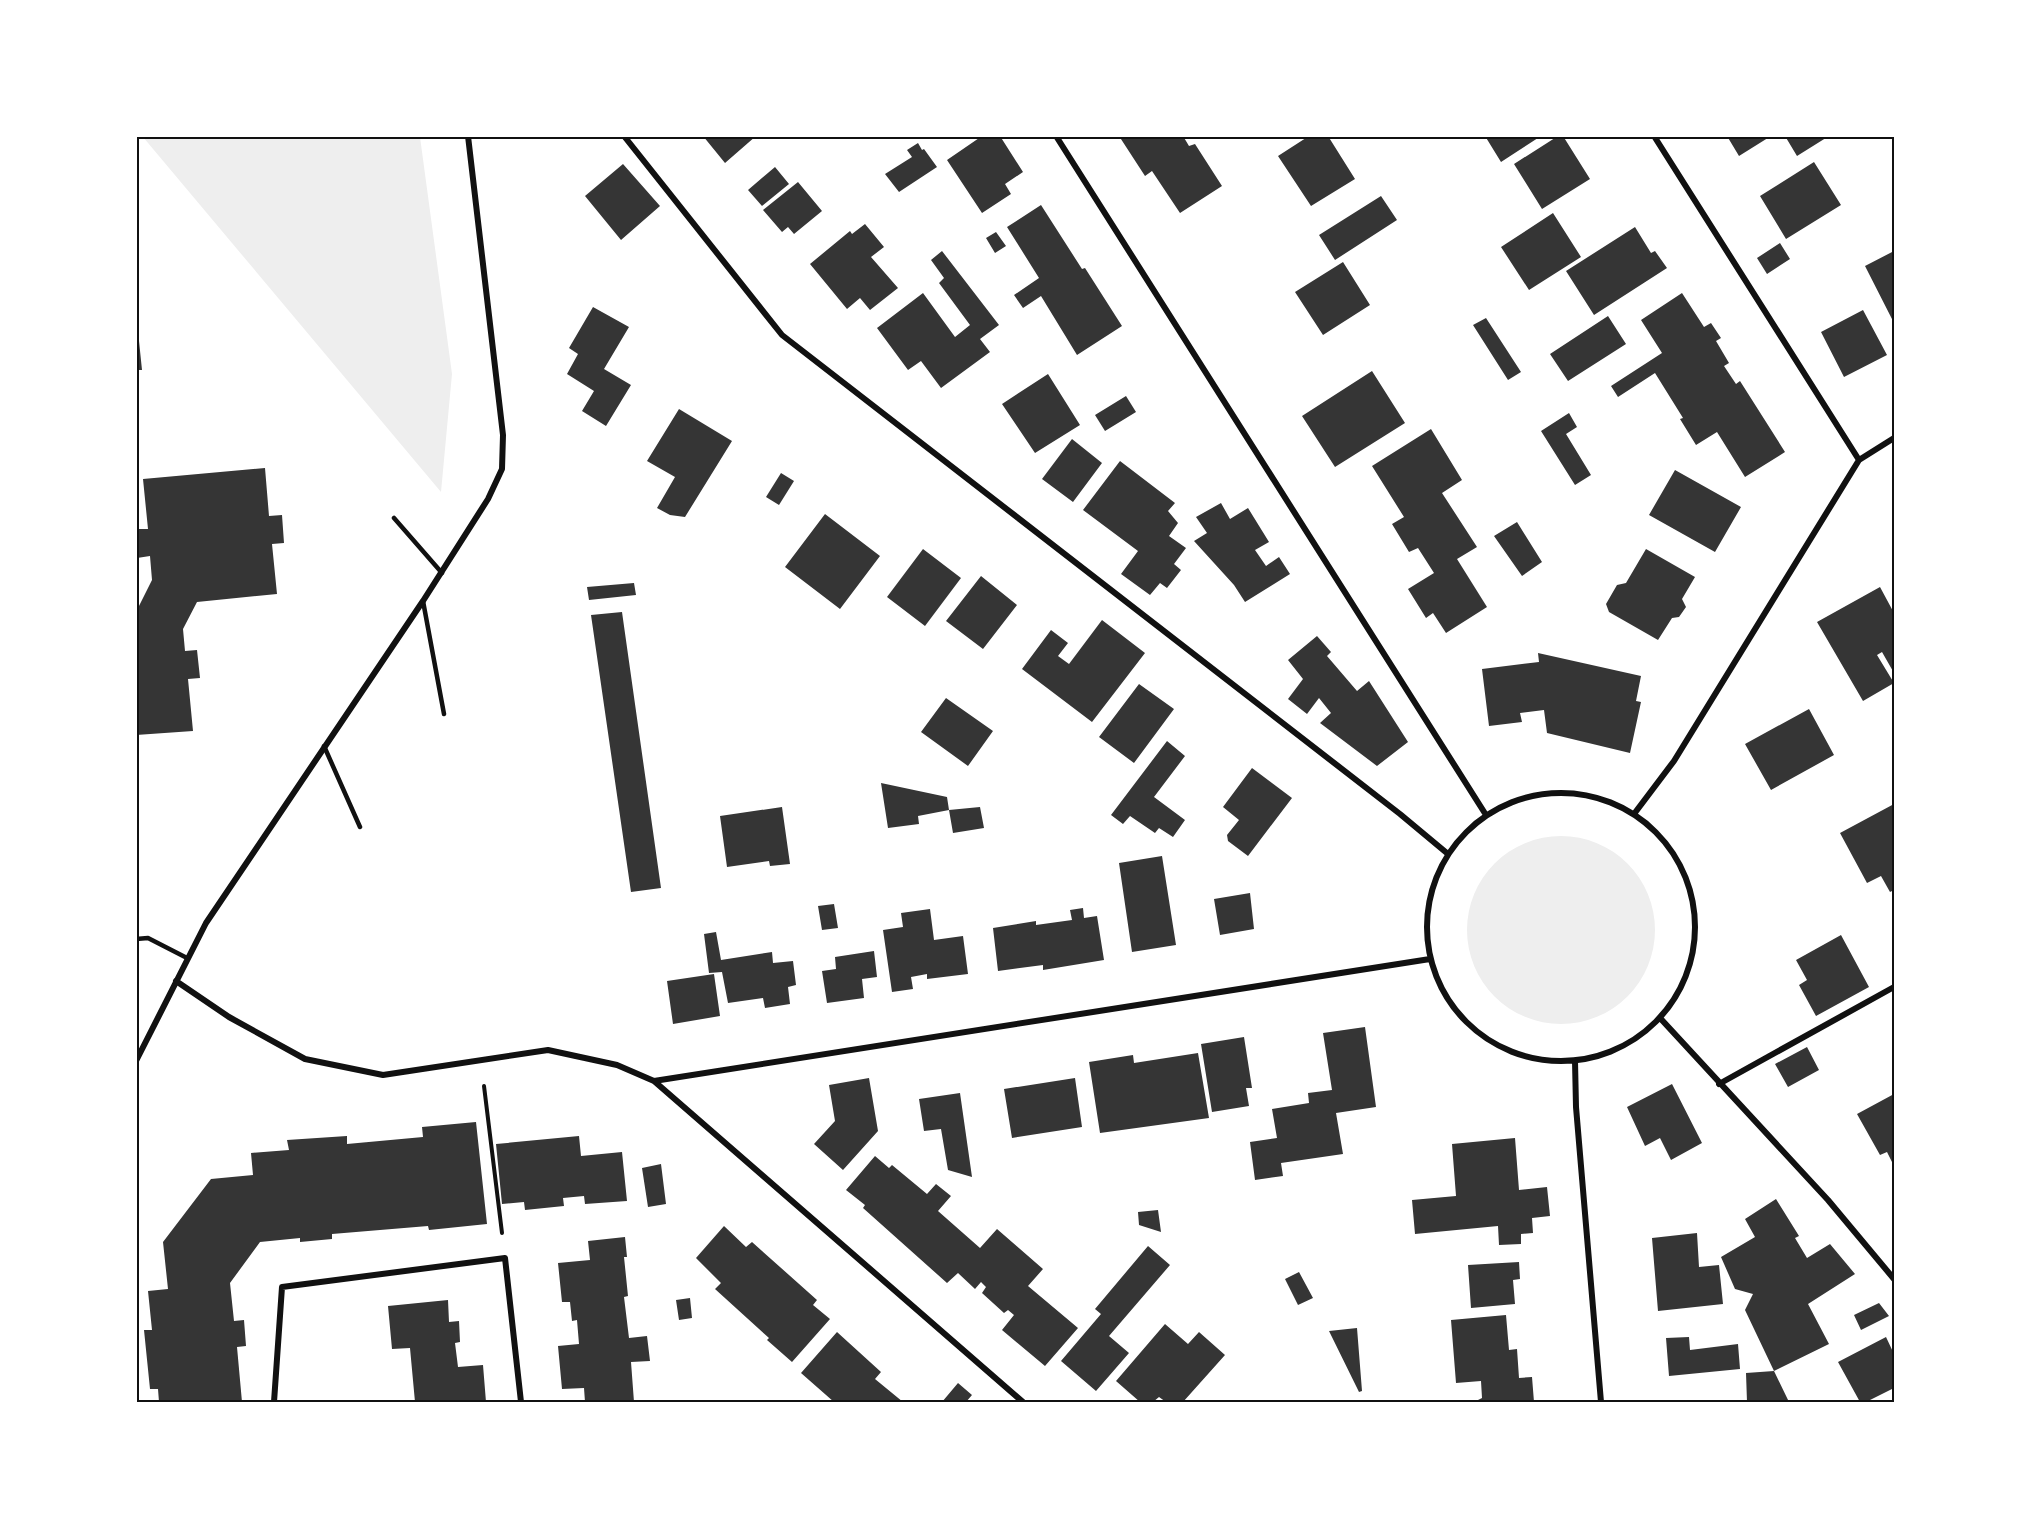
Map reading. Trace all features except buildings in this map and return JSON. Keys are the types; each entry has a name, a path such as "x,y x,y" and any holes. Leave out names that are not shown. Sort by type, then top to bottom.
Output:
{"street":[{"path":"136,1061 206,923 442,573 492,492 502,469 503,435 468,136"},
{"path":"624,136 782,335 1400,814 1448,854"},
{"path":"1056,136 1486,815"},
{"path":"1654,136 1858,460"},
{"path":"1635,814 1674,761 1858,460 1894,438"},
{"path":"1549,792 1571,792 1604,800 1635,814 1653,828 1669,846 1681,866 1694,910 1695,933 1692,957 1685,979 1674,999 1659,1018 1630,1042 1594,1057 1575,1061 1551,1061 1527,1057 1504,1049 1483,1037 1465,1022 1450,1003 1437,982 1426,938 1430,894 1437,873 1448,854 1464,832 1486,815 1505,804 1527,796 1549,792"},
{"path":"654,1081 1430,959"},
{"path":"176,981 229,1017 305,1059 383,1075 548,1050 617,1065 654,1081 1023,1402"},
{"path":"1719,1084 1894,987"},
{"path":"1659,1018 1828,1200 1894,1280"},
{"path":"1575,1061 1576,1107 1601,1402"},
{"path":"274,1402 282,1287 505,1258 521,1402"}],"lane":[{"path":"394,518 442,573"},
{"path":"423,602 444,714"},
{"path":"324,746 360,827"},
{"path":"136,939 148,938 187,958"}],"path":[{"path":"473,1087 484,1085 505,1258"}],"shaded area":[{"path":"143,137 420,137 452,374 441,492"},
{"path":"1561,836 1597,843 1613,852 1627,864 1639,878 1648,894 1655,930 1648,966 1639,982 1627,996 1613,1008 1597,1017 1561,1024 1525,1017 1509,1008 1495,996 1483,982 1474,966 1467,930 1474,894 1483,878 1495,864 1509,852 1525,843"}]}
